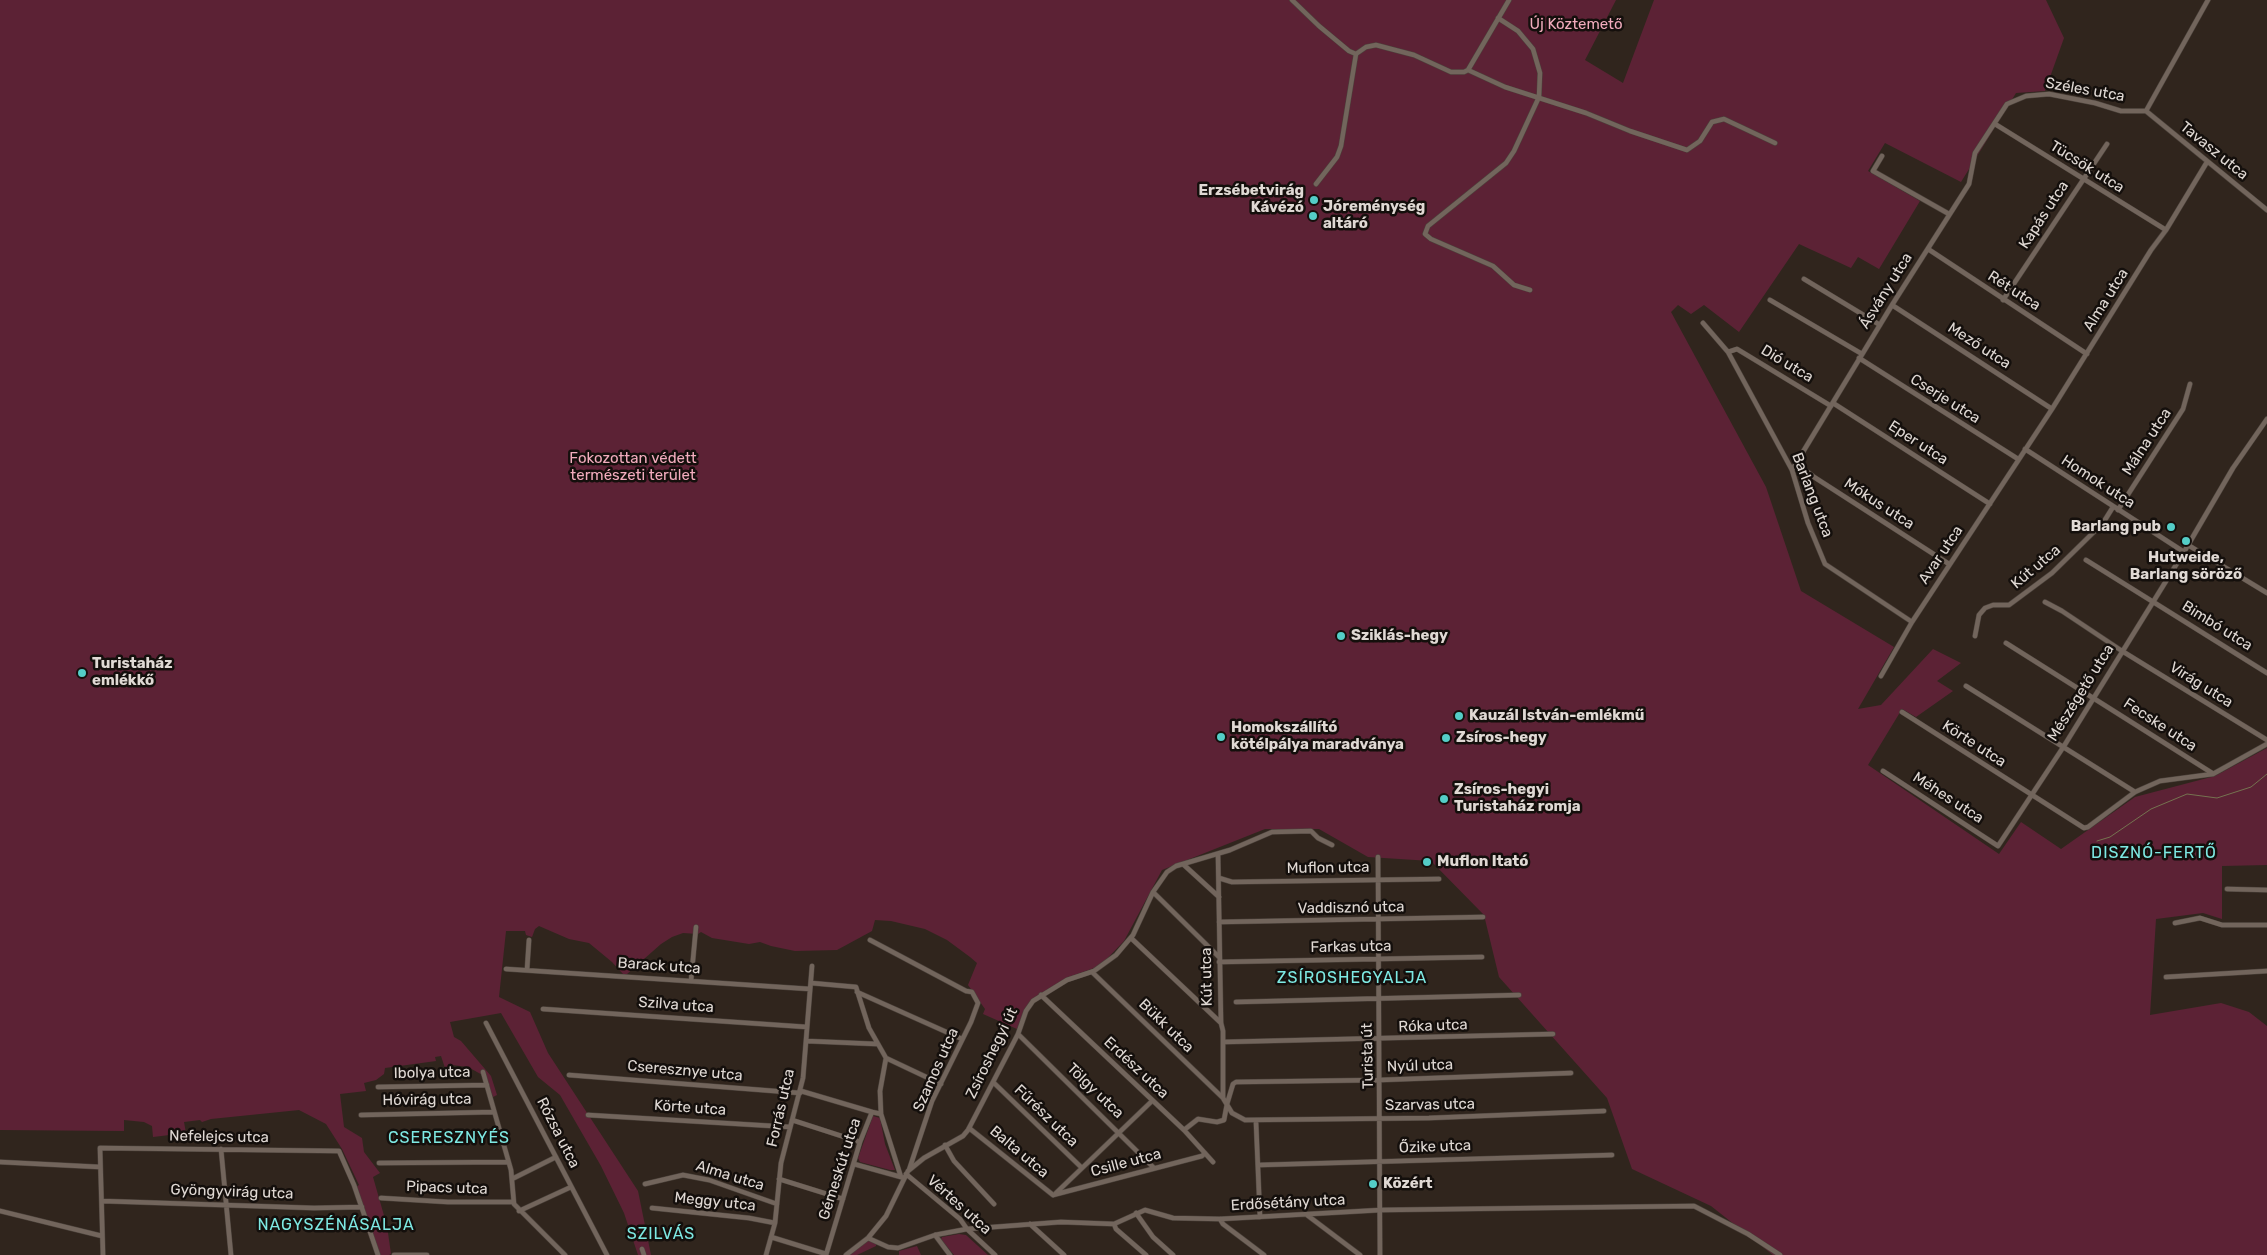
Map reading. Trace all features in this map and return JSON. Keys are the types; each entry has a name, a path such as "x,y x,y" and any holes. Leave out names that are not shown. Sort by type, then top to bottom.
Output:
{"street":[{"path":"1292,0 1319,26 1349,51 1356,54"},
{"path":"1468,70 1509,0"},
{"path":"2146,111 2208,0"},
{"path":"1498,18 1512,25 1533,49 1540,73 1539,97 1514,151 1506,163 1428,226 1425,234 1431,239 1493,266 1514,285 1530,290"},
{"path":"1316,184 1337,157 1356,54 1366,47 1376,46 1414,55 1454,73 1468,70 1505,87 1539,97 1687,150 1700,141 1712,122 1724,119 1775,143"},
{"name":"Széles utca","path":"1996,124 2002,110 2008,104 2026,96 2049,94 2095,103 2122,111 2146,111"},
{"name":"Tavasz utca","path":"2146,111 2267,210"},
{"name":"Tücsök utca","path":"1996,124 2166,230"},
{"name":"Ásvány utca","path":"1792,470 1968,184 1975,153 1996,124"},
{"name":"Kapás utca","path":"2003,300 2082,178 2107,144"},
{"path":"1882,156 1873,171 1948,214"},
{"name":"Alma utca","path":"2025,449 2087,354 2151,250 2166,230 2206,162"},
{"name":"Rét utca","path":"1928,249 2087,354"},
{"path":"1804,279 1880,325"},
{"name":"Cserje utca","path":"1770,300 1861,356 2018,460"},
{"name":"Mező utca","path":"1892,305 2052,409"},
{"name":"Barlang utca","path":"1703,323 1728,352 1792,470 1808,523 1825,564 1912,622"},
{"name":"Dió utca","path":"1728,352 1737,349 1832,404"},
{"name":"Málna utca","path":"2116,508 2183,409 2190,384"},
{"name":"Eper utca","path":"1832,404 1990,504"},
{"name":"Mészégető utca","path":"1998,846 2064,746 2184,552 2233,468 2267,419"},
{"name":"Avar utca","path":"1881,676 1912,622 2025,449"},
{"name":"Homok utca","path":"2025,449 2184,552"},
{"name":"Mókus utca","path":"1796,463 1814,477 1949,564"},
{"name":"Kút utca","path":"1975,636 1979,615 1985,608 1993,605 2009,605 2052,573 2116,508"},
{"path":"2188,545 2267,593"},
{"name":"Bimbó utca","path":"2086,560 2267,673"},
{"name":"Virág utca","path":"2045,602 2267,740"},
{"name":"Fecske utca","path":"2006,643 2213,774"},
{"path":"1966,686 2135,792 2160,781 2213,774 2267,744"},
{"name":"Körte utca","path":"1902,712 2080,826 2088,828 2135,792"},
{"name":"Méhes utca","path":"1883,771 1998,846"},
{"name":"Zsíroshegyi út","path":"905,1175 945,1145 963,1136 1018,1034 1026,1011 1040,995 1067,980 1092,972 1114,958 1131,938 1153,892 1167,872 1274,832 1311,832 1332,845"},
{"name":"Kút utca","path":"1218,854 1223,1098"},
{"name":"Turista út","path":"1378,857 1381,1119 1380,1255"},
{"path":"1184,865 1219,897"},
{"name":"Muflon utca","path":"1218,878 1232,882 1438,879"},
{"path":"2227,889 2267,890"},
{"path":"1153,892 1219,960"},
{"name":"Vaddisznó utca","path":"1219,922 1483,918"},
{"path":"2174,923 2200,918 2222,925 2267,925"},
{"path":"691,981 696,927"},
{"path":"1131,938 1221,1023"},
{"path":"527,970 529,940"},
{"name":"Szamos utca","path":"870,940 966,991 972,992 978,1003 978,1008 932,1101 905,1175"},
{"name":"Farkas utca","path":"1219,960 1379,960 1482,957"},
{"name":"Forrás utca","path":"766,1255 775,1223 779,1179 790,1127 800,1092 812,966"},
{"name":"Barack utca","path":"506,969 810,990"},
{"path":"2166,977 2267,971"},
{"name":"Bükk utca","path":"1092,972 1223,1098 1236,1117 1256,1122"},
{"path":"811,983 857,990 962,1039"},
{"path":"857,990 877,1044 886,1058 941,1084"},
{"name":"Erdész utca","path":"1040,995 1184,1130 1213,1162"},
{"path":"1236,1002 1519,995"},
{"name":"Szilva utca","path":"543,1009 807,1027"},
{"name":"Rózsa utca","path":"486,1023 607,1255"},
{"name":"Tölgy utca","path":"1018,1034 1154,1168"},
{"name":"Róka utca","path":"1223,1042 1380,1040 1553,1034"},
{"path":"806,1040 877,1044"},
{"name":"Gémeskút utca","path":"826,1255 860,1142 872,1112 881,1114 880,1091 886,1058"},
{"path":"483,1072 512,1179 513,1202 519,1211 565,1255"},
{"name":"Nyúl utca","path":"1227,1104 1233,1084 1236,1082 1380,1080 1571,1073"},
{"name":"Cseresznye utca","path":"569,1075 800,1092 872,1112"},
{"name":"Fűrész utca","path":"993,1082 1082,1168"},
{"name":"Ibolya utca","path":"378,1087 487,1085"},
{"path":"1053,1195 1152,1101"},
{"path":"1184,1130 1198,1118 1222,1122 1226,1118 1227,1104"},
{"name":"Szarvas utca","path":"1256,1122 1604,1111"},
{"name":"Hóvirág utca","path":"361,1115 494,1112"},
{"path":"846,1255 868,1238 888,1214 905,1175 881,1114"},
{"name":"Körte utca","path":"588,1115 790,1127"},
{"path":"792,1120 860,1142"},
{"path":"1256,1122 1260,1217"},
{"name":"Balta utca","path":"969,1128 1053,1195"},
{"path":"945,1145 954,1161 994,1204"},
{"name":"Nefelejcs utca","path":"100,1167 100,1148 339,1151 362,1207"},
{"path":"221,1149 231,1255"},
{"name":"Csille utca","path":"1053,1195 1202,1156 1205,1153"},
{"name":"Őzike utca","path":"1259,1165 1612,1155"},
{"path":"512,1179 556,1157"},
{"path":"0,1162 100,1167 102,1255"},
{"path":"379,1163 508,1162"},
{"path":"854,1164 905,1175"},
{"name":"Alma utca","path":"646,1184 683,1175 709,1180 777,1204"},
{"name":"Vértes utca","path":"905,1175 960,1219 967,1229 995,1255"},
{"path":"779,1179 843,1199"},
{"path":"519,1211 571,1187"},
{"name":"Pipacs utca","path":"381,1198 448,1202 513,1202"},
{"name":"Gyöngyvirág utca","path":"102,1201 362,1207"},
{"name":"Erdősétány utca","path":"868,1238 892,1249 934,1235 967,1229 1061,1222 1114,1224 1136,1213 1149,1210 1173,1218 1220,1219 1381,1210 1694,1206 1748,1234 1780,1255"},
{"path":"362,1207 378,1255"},
{"name":"Meggy utca","path":"652,1208 749,1218 775,1223"},
{"path":"0,1212 102,1236"},
{"path":"1136,1213 1154,1237 1173,1255"},
{"path":"1307,1214 1360,1255"},
{"path":"1220,1219 1223,1224 1264,1255"},
{"path":"1030,1224 1064,1255"},
{"path":"1114,1224 1116,1229 1146,1255"},
{"path":"934,1235 950,1255"},
{"path":"771,1237 826,1255"},
{"path":"642,1249 644,1255"},
{"path":"394,1255 427,1255"}],"green space":[{"name":"Fokozottan védett természeti terület","path":"0,0 1616,0 1585,60 1623,83 1654,0 2046,0 2064,38 2045,91 2016,93 1961,182 1885,143 1868,171 1920,201 1879,269 1858,257 1851,268 1799,244 1739,332 1704,305 1691,314 1678,305 1671,312 1766,487 1801,591 1894,647 1858,709 1881,705 1933,649 1961,663 1937,681 1953,691 1916,717 1902,709 1868,765 1999,854 2021,822 2061,849 2135,797 2215,776 2267,748 2267,865 2222,866 2222,919 2203,913 2156,919 2150,1015 2221,1003 2249,1012 2267,1026 2267,1255 1773,1255 1711,1206 1632,1169 1607,1098 1499,977 1484,915 1431,861 1368,857 1319,829 1265,829 1162,870 1124,941 1100,966 1066,978 1032,1000 1025,1010 1017,1029 983,1014 985,1009 968,985 977,963 970,957 947,940 925,929 891,921 875,920 872,931 837,950 795,951 760,942 749,944 712,938 701,932 698,934 683,933 661,944 627,974 623,974 589,943 569,939 539,926 535,929 532,937 526,935 525,931 506,931 499,997 530,1012 548,1053 638,1191 651,1255 638,1255 624,1213 601,1166 560,1095 538,1077 501,1013 450,1022 454,1037 461,1041 491,1076 497,1095 493,1097 486,1077 468,1067 452,1065 445,1068 441,1056 435,1057 436,1061 385,1068 384,1074 376,1080 364,1083 366,1091 340,1094 344,1127 362,1138 364,1152 380,1173 373,1177 387,1226 391,1254 389,1255 380,1255 356,1187 359,1185 342,1149 326,1124 299,1110 211,1119 202,1122 200,1120 184,1122 186,1133 153,1137 152,1126 144,1122 124,1120 124,1131 0,1130"},
{"path":"873,1116 880,1118 885,1144 895,1170 860,1162 858,1158"},
{"path":"959,1234 966,1235 988,1255 954,1255 941,1239 942,1237"},
{"path":"865,1240 876,1243 876,1246 857,1255 848,1255"},
{"path":"917,1246 921,1255 899,1255 899,1251"}],"waterway":[{"path":"2097,841 2110,837 2151,809 2187,794 2217,798 2251,787 2267,774"}],"place":[{"name":"Erzsébetvirág Kávézó","path":"1314,200"},
{"name":"Jóreménység altáró","path":"1313,216"},
{"name":"Barlang pub","path":"2171,527"},
{"name":"Hutweide, Barlang söröző","path":"2186,541"},
{"name":"Sziklás-hegy","path":"1341,636"},
{"name":"Turistaház emlékkő","path":"82,673"},
{"name":"Kauzál István-emlékmű","path":"1459,716"},
{"name":"Homokszállító kötélpálya maradványa","path":"1221,737"},
{"name":"Zsíros-hegy","path":"1446,738"},
{"name":"Zsíros-hegyi Turistaház romja","path":"1444,799"},
{"name":"Muflon Itató","path":"1427,862"},
{"name":"Közért","path":"1373,1184"}],"district":[{"name":"DISZNÓ-FERTŐ","path":"2154,853"},
{"name":"ZSÍROSHEGYALJA","path":"1352,978"},
{"name":"CSERESZNYÉS","path":"449,1138"},
{"name":"NAGYSZÉNÁSALJA","path":"336,1225"},
{"name":"SZILVÁS","path":"661,1234"}],"park label":[{"name":"Új Köztemető","path":"1576,25"}]}
